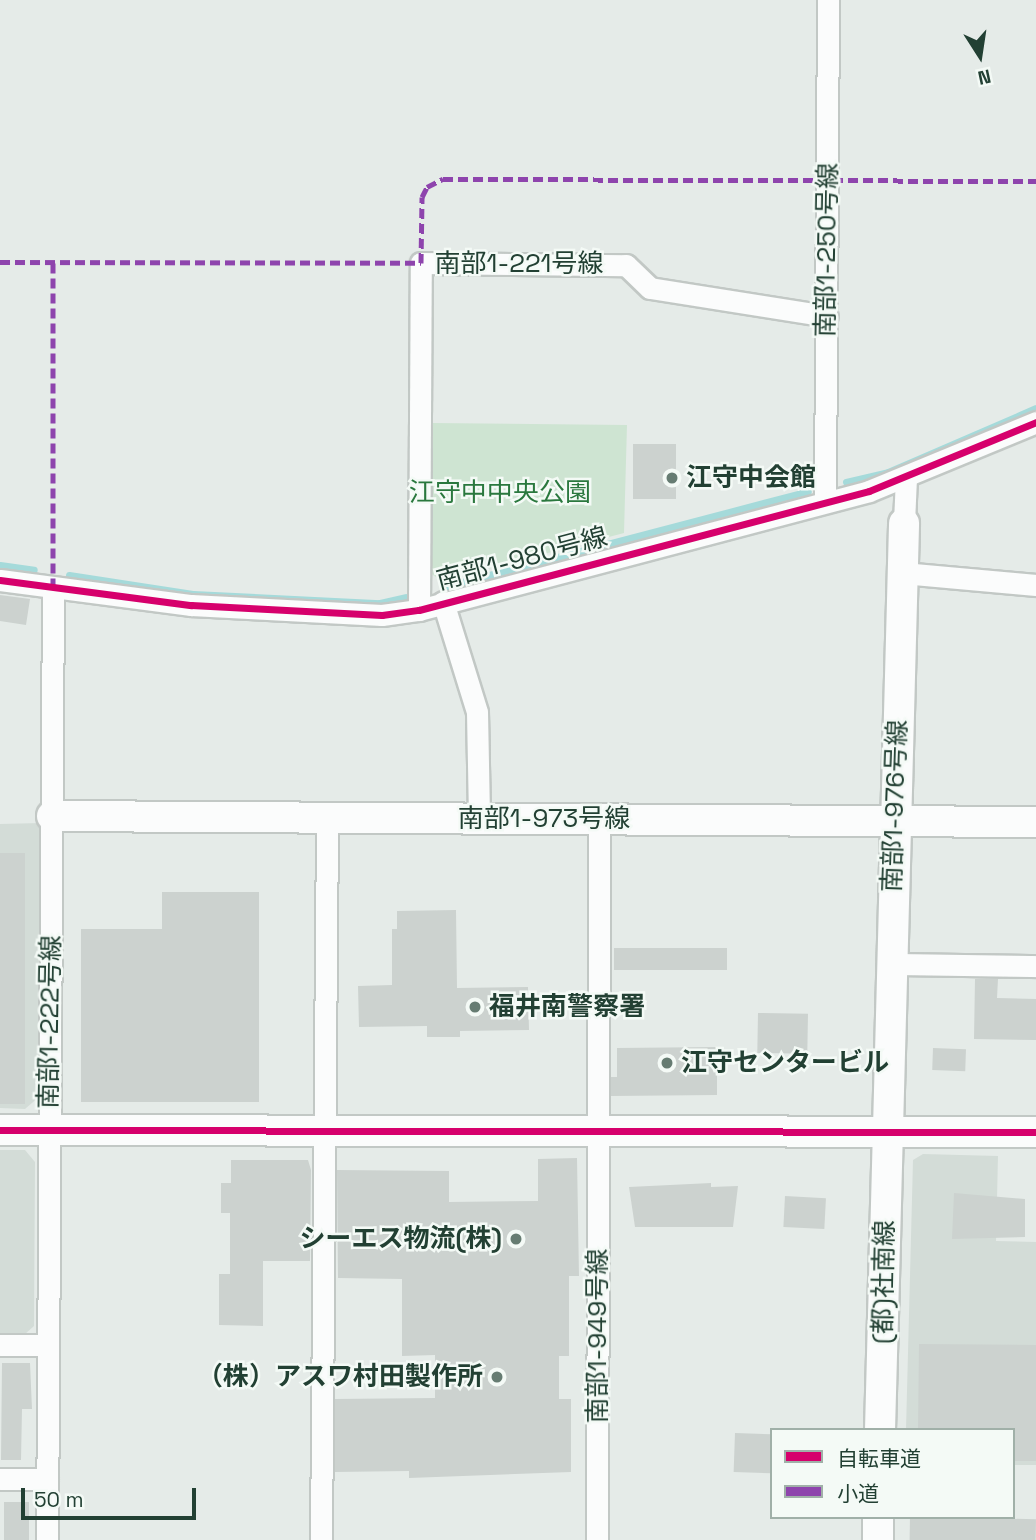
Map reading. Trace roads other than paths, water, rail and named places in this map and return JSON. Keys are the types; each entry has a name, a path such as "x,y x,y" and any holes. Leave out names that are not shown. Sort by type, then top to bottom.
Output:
{"street":[{"name":"南部1-250号線","path":"825,500 828,0"},
{"name":"南部1-221号線","path":"419,610 421,263 626,265 650,289 827,316"},
{"name":"南部1-980号線","path":"0,580 191,605 382,615 419,610 906,478 1036,422"},
{"name":"南部1-976号線","path":"887,1134 906,478"},
{"path":"902,573 1036,585"},
{"name":"南部1-222号線","path":"47,1540 53,588"},
{"path":"443,602 477,712 479,819"},
{"name":"南部1-973号線","path":"52,816 1036,822"},
{"path":"321,1540 327,818"},
{"name":"南部1-949号線","path":"597,1540 599,820"},
{"path":"891,964 1036,966"},
{"path":"0,1130 887,1134 1036,1132"},
{"name":"(都)社南線","path":"880,1428 887,1134"},
{"path":"0,1345 48,1345"},
{"path":"0,1479 47,1479"},
{"path":"878,1519 878,1540"}],"waterway":[{"path":"846,482 888,472 1036,408"},
{"path":"447,586 808,491"},
{"path":"0,565 34,570"},
{"path":"69,575 193,594 380,603 405,597"}],"place":[{"name":"江守中会館","path":"672,478"},
{"name":"福井南警察署","path":"475,1007"},
{"name":"江守センタービル","path":"667,1063"},
{"name":"シーエス物流(株)","path":"516,1239"},
{"name":"（株）アスワ村田製作所","path":"497,1377"}],"park label":[{"name":"江守中中央公園","path":"500,493"}]}
